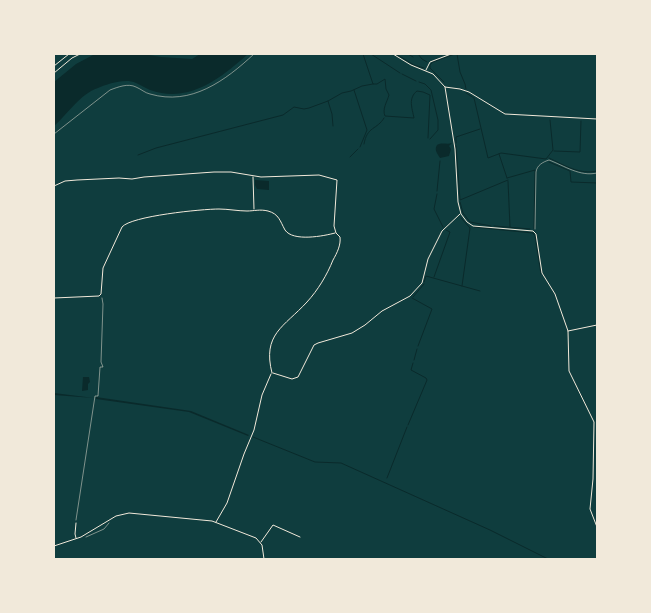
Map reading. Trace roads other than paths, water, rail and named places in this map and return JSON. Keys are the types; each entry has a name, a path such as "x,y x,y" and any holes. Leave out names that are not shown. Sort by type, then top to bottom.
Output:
{"street":[{"path":"54,66 69,54"},
{"path":"54,73 72,58 80,54"},
{"path":"393,54 411,65 433,74 445,86 469,92 505,114 597,119"},
{"path":"426,71 430,62 451,54"},
{"path":"445,86 455,148 456,183 461,214 467,222 473,226 534,232 537,239 542,273 555,294 568,331 570,372 594,422 593,479 590,509 597,527"},
{"path":"54,186 65,181 119,178 132,179 214,172 231,172 253,176 319,175 337,180 334,226 336,233 340,237 340,244 325,277 308,301 277,333 272,341 268,354 272,373 262,395 256,423 227,503 215,522"},
{"path":"253,176 254,210"},
{"path":"54,298 99,296 101,294 104,264 124,224 169,213 217,209 269,211 276,214 286,231 294,235 306,238 336,233"},
{"path":"272,373 292,379 298,378 314,345 359,329 382,312 410,296 422,283 428,259 442,231 461,214"},
{"path":"568,331 597,325"},
{"path":"54,546 81,537 120,514 129,513 215,522 253,536 261,543 264,559"},
{"path":"76,523 76,539"},
{"path":"261,543 273,524 300,537"}],"water":[{"path":"95,54 143,54 192,59 200,54 248,54 215,80 191,91 178,94 150,90 136,83 127,81 102,86 86,95 74,105 54,126 54,82 76,64"},
{"path":"452,143 449,146 451,149 449,156 440,158 436,150 437,145"},
{"path":"255,180 269,181 269,190 257,189"},
{"path":"83,377 89,377 90,382 88,384 88,390 82,391"},
{"path":"54,393 94,398 54,395"},
{"path":"96,397 191,411 249,435 248,436 189,412 96,399"}],"waterway":[{"path":"363,54 373,84 377,84 385,79 386,89 389,95 384,108 385,116 414,118 411,103 414,94 417,91 430,95 428,138"},
{"path":"371,54 400,73"},
{"path":"396,54 414,65 424,68"},
{"path":"408,54 413,57"},
{"path":"418,54 427,62"},
{"path":"444,82 430,68 430,65 433,62 455,54"},
{"path":"457,54 460,72 466,89"},
{"path":"402,74 416,81"},
{"path":"419,82 425,84 431,90 438,120 438,130 430,139"},
{"path":"138,155 156,148 283,115 294,107 304,109 309,108 328,101 342,93 373,84"},
{"path":"354,90 367,130 360,147"},
{"path":"466,93 474,98 488,158 501,153 546,159 553,150 550,120"},
{"path":"328,101 332,114 333,126"},
{"path":"364,144 367,134 384,118"},
{"path":"554,151 580,152 581,121"},
{"path":"456,143 456,137 480,129"},
{"path":"456,146 460,200 508,180"},
{"path":"350,157 358,149"},
{"path":"499,154 507,178"},
{"path":"549,158 584,172 597,171"},
{"path":"437,191 440,161"},
{"path":"549,162 570,171 571,182 597,183"},
{"path":"507,178 535,170 534,229"},
{"path":"508,181 510,227"},
{"path":"437,194 434,209 443,227"},
{"path":"460,202 463,213 470,222 491,226"},
{"path":"461,218 470,228 462,286"},
{"path":"494,226 530,229"},
{"path":"474,227 533,233 535,236 541,274"},
{"path":"434,277 450,232 446,230"},
{"path":"424,282 426,276 480,291"},
{"path":"413,297 424,284"},
{"path":"412,298 432,309 418,346"},
{"path":"414,360 417,349"},
{"path":"408,425 427,380 411,370 413,363"},
{"path":"387,478 407,427"},
{"path":"253,437 315,462 341,463 490,530 548,559"}]}
